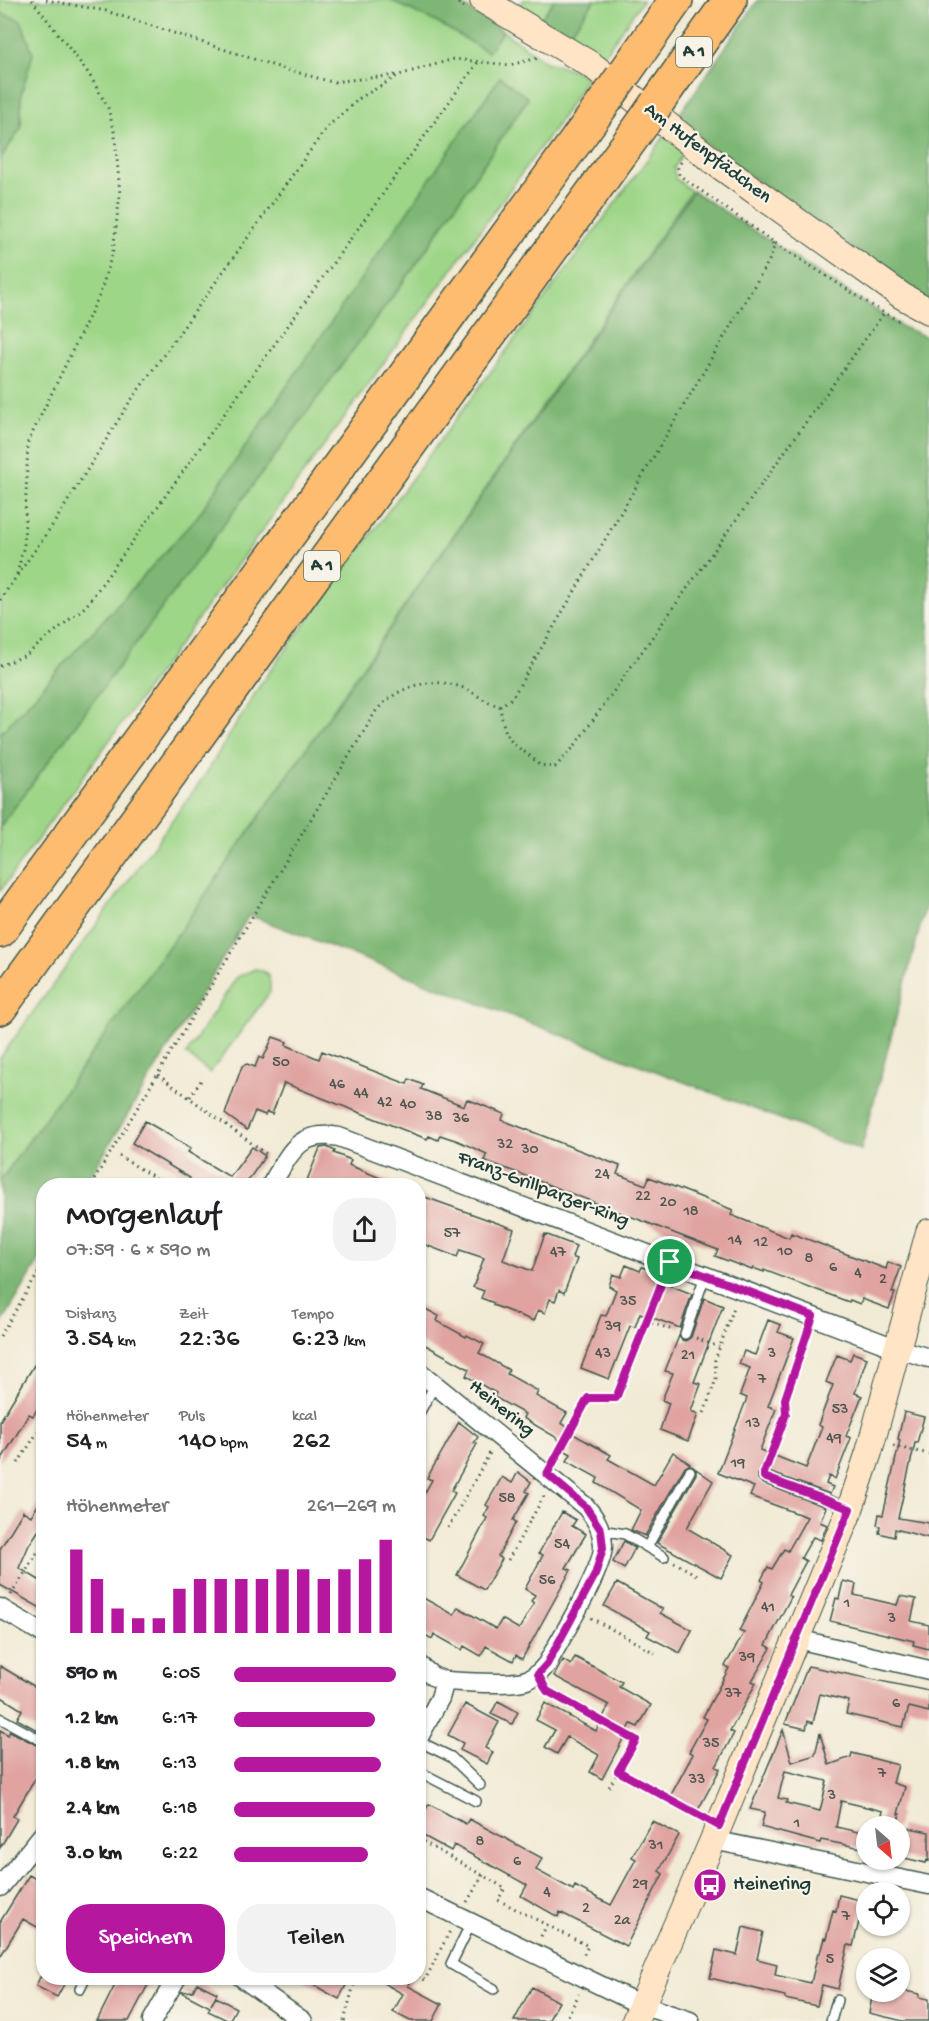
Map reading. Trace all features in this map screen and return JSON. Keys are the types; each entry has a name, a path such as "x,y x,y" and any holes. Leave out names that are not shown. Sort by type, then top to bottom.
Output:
{"highway":[{"name":"A 1","path":"0,930 615,87 676,0"},
{"name":"A 1","path":"0,1008 730,0"}],"street":[{"name":"Am Hufenpfädchen","path":"483,0 593,66 723,168 893,290 929,311"},
{"name":"Franz-Grillparzer-Ring","path":"283,1166 290,1154 304,1140 325,1134 339,1137 898,1349 929,1358"},
{"path":"275,1178 283,1166"},
{"path":"638,2013 716,1833 850,1509 872,1441 929,1232"},
{"name":"Heinering","path":"426,1378 586,1507 601,1530"},
{"path":"426,1671 445,1681 516,1682 527,1681 538,1674 547,1664 595,1575 603,1548 601,1530"},
{"path":"1,1609 36,1629"},
{"path":"797,1639 929,1670"},
{"path":"426,1725 440,1698 445,1681"},
{"path":"716,1833 929,1886"},
{"path":"0,1887 36,1843"},
{"path":"426,1901 580,1976 638,2013 690,2021"},
{"path":"152,2021 172,1985"},
{"path":"252,1985 303,2021"}],"lane":[{"path":"685,1334 705,1276"},
{"path":"426,1401 435,1385"},
{"path":"647,1547 690,1471"},
{"path":"764,1477 850,1509"},
{"path":"601,1530 625,1534 664,1557"},
{"path":"0,1718 36,1738"},
{"path":"426,1744 451,1756 480,1785"},
{"path":"426,1775 476,1801"},
{"path":"471,1923 451,1964 494,1989"},
{"path":"80,1989 82,1985"},
{"path":"831,2021 837,2000"}],"path":[{"path":"17,577 24,545 28,442 100,294 113,250 120,194 115,135 108,108 89,74 32,0"},
{"path":"46,0 106,11 280,68 332,82 399,75 454,59 509,65 544,57"},
{"path":"0,666 26,654 86,606 478,62"},
{"path":"0,600 57,520 129,403 327,127 360,98 399,75"},
{"path":"679,175 772,241 884,313 903,322"},
{"path":"95,1178 376,711 397,693 430,682 449,684 467,690 489,704 500,706 512,698 771,257 774,247 772,241"},
{"path":"500,706 504,729 515,745 532,756 539,765 555,767 573,748 884,313"},
{"path":"158,1075 283,1166"},
{"path":"190,1097 202,1079"},
{"path":"119,1156 155,1178"},
{"path":"508,1560 588,1398 616,1398 670,1262"},
{"path":"0,1336 36,1277"},
{"path":"704,1413 716,1379 715,1360 740,1289"},
{"path":"764,1477 786,1414 785,1399 813,1316"},
{"path":"18,1463 36,1435"},
{"path":"448,1528 500,1436"},
{"path":"872,1441 929,1454"},
{"path":"1,1609 36,1554"},
{"path":"664,1557 698,1576"},
{"path":"576,1610 655,1653"},
{"path":"538,1674 547,1691 636,1740 608,1789"},
{"path":"618,1771 716,1833"},
{"path":"426,1844 505,1888 498,1900 588,1946 580,1976 579,1994 565,2021"},
{"path":"533,1952 547,1925"},
{"path":"344,2021 354,1985"}],"green space":[{"path":"0,0 390,0 436,22 488,52 503,31 546,62 577,71 587,78 559,122 0,891 0,827 413,269 528,99 500,77 197,517 0,734 0,159 21,128 21,94 33,54 21,21 0,13"},
{"path":"390,0 454,0 503,31 488,52 436,22"},
{"path":"523,0 554,0 537,24 516,10"},
{"path":"554,0 595,0 563,42 537,24"},
{"path":"595,0 643,0 600,61 563,42"},
{"path":"758,0 929,0 929,302 674,122"},
{"path":"0,13 21,20 33,54 21,94 21,128 0,159"},
{"path":"500,77 528,98 413,269 0,827 0,734 197,517"},
{"path":"666,134 683,153 674,168 675,178 691,191 187,921 0,1181 0,1058 205,775 262,682"},
{"path":"693,191 900,326 929,338 929,893 861,1150 249,915 89,1178 36,1178 36,1266 0,1326 0,1181 187,921"},
{"path":"255,969 267,974 270,992 210,1073 186,1054 237,977"}],"building":[{"path":"273,1037 319,1059 322,1051 407,1084 409,1079 423,1085 421,1089 464,1106 467,1099 504,1114 502,1120 620,1166 617,1174 646,1185 649,1177 733,1210 731,1215 789,1238 791,1233 886,1269 888,1262 901,1267 889,1309 862,1299 860,1304 850,1300 849,1302 764,1270 764,1272 753,1268 752,1270 715,1256 718,1250 484,1160 487,1154 458,1141 440,1135 438,1140 429,1136 427,1139 284,1083 272,1114 267,1112 265,1115 255,1111 247,1130 225,1114 242,1066 247,1064 255,1067 259,1057 263,1059"},
{"path":"145,1121 191,1148 188,1152 230,1177 252,1147 265,1156 250,1178 190,1178 132,1143"},
{"path":"327,1147 335,1151 334,1153 351,1160 349,1165 380,1178 308,1178 320,1148"},
{"path":"426,1197 514,1229 503,1260 532,1271 545,1234 576,1246 572,1257 577,1259 564,1293 559,1290 555,1301 550,1299 545,1313 538,1310 534,1321 481,1298 484,1291 473,1287 484,1258 460,1250 457,1257 426,1245"},
{"path":"626,1265 640,1271 642,1267 657,1273 654,1279 692,1294 680,1328 640,1313 635,1327 630,1326 609,1379 581,1368 601,1315 606,1316 616,1290 609,1286 613,1274 621,1277"},
{"path":"704,1298 723,1306 694,1382 701,1384 691,1411 698,1414 688,1441 660,1430 669,1403 662,1400 673,1373 665,1371 679,1336 686,1341 691,1337"},
{"path":"426,1309 439,1316 437,1321 484,1344 479,1353 509,1370 507,1374 538,1391 536,1396 567,1413 561,1423 568,1427 566,1430 611,1455 608,1459 654,1485 673,1452 690,1464 684,1468 645,1536 631,1530 641,1510 596,1483 598,1478 567,1461 571,1454 564,1450 566,1447 554,1436 523,1418 525,1414 494,1397 496,1393 466,1376 469,1369 426,1345"},
{"path":"768,1320 781,1325 778,1332 794,1338 768,1406 776,1409 760,1450 806,1468 822,1427 818,1425 833,1385 826,1382 837,1355 850,1360 853,1353 867,1358 855,1393 862,1396 846,1436 851,1438 835,1479 829,1476 826,1484 833,1487 830,1494 766,1471 758,1474 758,1479 762,1483 826,1507 820,1522 827,1525 821,1540 813,1537 801,1558 806,1561 788,1595 791,1597 766,1645 771,1648 752,1681 756,1683 730,1731 734,1733 716,1767 720,1769 698,1810 671,1795 693,1754 689,1752 707,1719 703,1717 729,1668 725,1666 744,1633 739,1631 764,1582 761,1580 768,1567 772,1569 784,1549 788,1551 807,1517 750,1496 754,1487 718,1473 747,1398 740,1395 750,1368 739,1364 744,1351 755,1355"},
{"path":"36,1362 36,1411 33,1416 29,1414 0,1462 0,1421"},
{"path":"904,1412 924,1417 917,1443 915,1443 898,1518 929,1523 929,1538 895,1529 894,1537 879,1533 880,1526 877,1525 879,1514 883,1515"},
{"path":"459,1422 478,1437 474,1443 477,1444 451,1491 455,1493 429,1540 426,1538 426,1491 432,1480 427,1478"},
{"path":"696,1469 713,1481 687,1528 733,1555 721,1578 657,1543 696,1474"},
{"path":"518,1472 531,1482 526,1491 529,1493 513,1520 516,1522 498,1556 502,1559 484,1590 457,1575 487,1518 484,1516 489,1507 486,1505 502,1477 512,1483"},
{"path":"36,1508 36,1534 19,1568 36,1578 36,1605 0,1585 0,1549 23,1511 31,1516"},
{"path":"562,1512 576,1520 572,1526 586,1534 566,1568 571,1570 522,1659 516,1655 513,1661 486,1646 481,1656 464,1646 462,1650 434,1634 432,1639 426,1636 426,1599 454,1615 458,1607 496,1629 502,1619 519,1629 534,1603 531,1601 535,1595 525,1589 543,1555 539,1553"},
{"path":"624,1541 635,1548 624,1569 613,1562"},
{"path":"843,1581 856,1584 854,1595 897,1605 900,1596 916,1599 911,1621 929,1625 929,1649 913,1645 914,1641 830,1621"},
{"path":"617,1583 663,1609 660,1613 692,1630 680,1653 647,1636 650,1631 604,1606"},
{"path":"575,1657 622,1682 619,1687 651,1705 638,1727 631,1724 602,1779 590,1772 599,1755 567,1737 557,1754 545,1747 555,1730 536,1720 545,1703 596,1731 609,1705 554,1676 563,1660 571,1665"},
{"path":"0,1666 36,1687 36,1730 17,1719 22,1710 0,1696"},
{"path":"808,1666 929,1691 929,1712 909,1707 903,1727 846,1714 849,1701 820,1694 813,1723 808,1721 806,1729 785,1724"},
{"path":"498,1701 518,1712 512,1724 491,1714"},
{"path":"465,1704 499,1722 485,1748 493,1752 487,1764 460,1750 463,1743 448,1735"},
{"path":"0,1730 8,1735 10,1731 36,1745 36,1779 13,1816 17,1819 0,1848"},
{"path":"783,1730 792,1762 815,1755 820,1733 829,1765 851,1757 852,1753 898,1765 893,1783 905,1787 898,1814 900,1816 882,1816 883,1811 841,1801 836,1827 856,1832 856,1847 821,1840 820,1843 761,1827 765,1812 750,1809","holes":["785,1771 827,1781 820,1811 786,1803 787,1800 778,1798"]},
{"path":"429,1804 466,1824 469,1819 542,1858 536,1870 573,1890 575,1886 611,1905 636,1859 632,1857 652,1821 679,1835 659,1871 663,1874 626,1946 560,1912 558,1917 521,1896 527,1885 454,1845 451,1851 426,1837 426,1809"},
{"path":"910,1828 929,1832 929,1861 927,1860 926,1863 910,1859"},
{"path":"29,1875 36,1879 36,1926 23,1919 0,1957 0,1922"},
{"path":"839,1895 856,1899 856,1934 853,1946 848,1945 838,1989 822,1985 817,2006 710,1978 716,1950 737,1955 743,1927 763,1932 757,1959 777,1964 775,1975 811,1983 818,1953 820,1953 824,1938 826,1939 833,1910 836,1911"},
{"path":"36,1985 64,1985 57,1997"},
{"path":"115,1985 148,1985 129,2021 97,2021"},
{"path":"196,1985 201,1985 217,1993 211,2005 216,1997 236,2008 229,2021 208,2011 210,2007 181,1992 193,1991"},
{"path":"314,1985 346,1985 339,1999"},
{"path":"387,1985 409,1985 442,2004 433,2021 410,2021 393,2012 403,1994"},
{"path":"532,1987 559,2002 548,2021 514,2021"},
{"path":"910,1992 929,1999 929,2021 903,2021 869,2013 871,2002 910,2002"}],"place":[{"name":"Heinering","path":"710,1885"}],"route":[{"path":"670,1262 813,1316 785,1399 786,1414 764,1477 850,1509 719,1826 618,1771 636,1740 547,1691 538,1674 547,1664 595,1575 603,1548 601,1530 596,1520 586,1507 547,1474 588,1398 616,1398 670,1262"}]}
